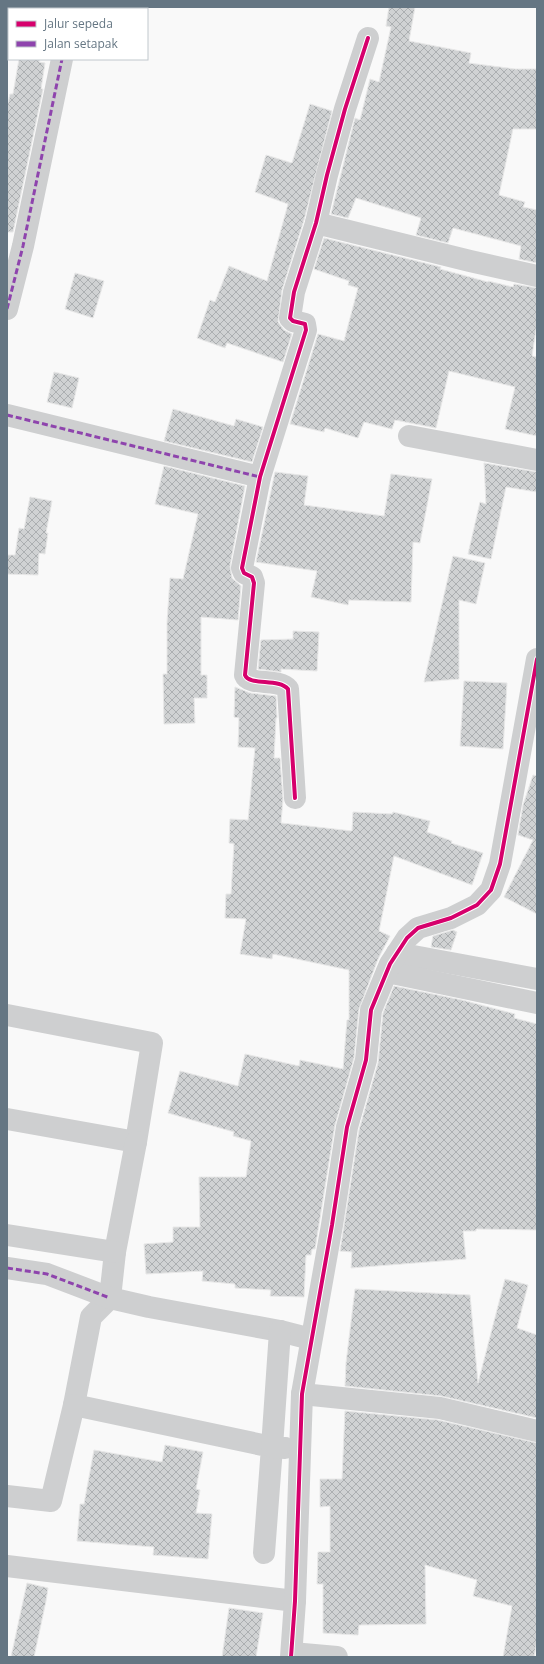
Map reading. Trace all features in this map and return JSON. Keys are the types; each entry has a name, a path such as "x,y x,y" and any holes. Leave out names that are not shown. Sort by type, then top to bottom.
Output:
{"street":[{"path":"295,798 288,689 284,685 247,679 244,673 254,583 252,577 243,572 242,568 260,477 306,330 305,324 293,321 289,316 294,292 316,223 339,131 368,38"},
{"path":"7,309 23,246 62,60"},
{"path":"316,223 537,276"},
{"path":"14,416 260,477"},
{"path":"409,436 537,460"},
{"path":"337,1657 292,1655 302,1394 332,1225 347,1127 366,1060 370,1010 387,972 407,938 418,928 451,918 477,905 491,890 500,864 537,660"},
{"path":"397,953 537,979"},
{"path":"387,972 537,1003"},
{"path":"7,1015 152,1043 136,1142 115,1252 110,1298 90,1317 74,1405 50,1501 7,1496"},
{"path":"7,1119 136,1142"},
{"path":"7,1235 115,1252"},
{"path":"7,1268 47,1274 110,1298 149,1307 280,1331 311,1339"},
{"path":"264,1553 280,1331"},
{"path":"302,1394 440,1408 537,1431"},
{"path":"74,1405 272,1447 300,1448"},
{"path":"7,1566 295,1602"}],"building":[{"path":"389,7 415,7 409,41 471,53 469,63 515,69 537,69 537,129 513,129 499,195 525,202 523,207 537,210 537,263 519,259 521,246 453,228 448,243 416,235 421,218 356,198 348,218 331,214 355,118 360,120 370,79 379,82 391,27 386,26"},
{"path":"19,60 40,60 39,62 45,63 41,89 43,89 13,232 7,232 7,107 10,94 13,94"},
{"path":"310,104 332,111 304,220 282,290 278,322 284,330 292,334 283,362 227,343 225,348 197,338 210,300 215,302 229,266 267,281 288,204 255,192 266,155 292,163"},
{"path":"324,238 441,267 440,269 488,282 513,287 514,284 537,288 537,323 532,356 537,357 537,436 505,429 515,387 449,371 436,428 395,420 392,429 364,422 358,438 325,428 324,432 290,424 318,334 344,341 358,288 348,285 349,281 314,269"},
{"path":"75,273 104,281 93,318 65,309"},
{"path":"54,372 79,378 72,408 47,402"},
{"path":"173,409 234,426 236,419 263,427 252,462 164,441"},
{"path":"484,463 537,472 537,492 506,487 491,559 468,554 480,502 486,504"},
{"path":"164,466 245,486 230,566 232,578 241,586 238,620 201,617 201,675 207,675 207,698 194,698 195,723 164,724 163,674 167,674 167,622 170,578 183,579 198,514 155,504"},
{"path":"275,472 308,476 304,505 384,516 391,474 432,479 420,543 413,542 411,602 349,600 348,605 311,597 317,571 256,562"},
{"path":"30,497 52,501 46,533 48,533 45,554 39,553 38,575 7,574 7,555 15,555 19,528 24,529"},
{"path":"453,556 485,563 476,604 459,600 459,679 424,682"},
{"path":"293,631 319,632 317,671 281,669 281,672 258,669 261,640 293,639"},
{"path":"464,681 507,683 503,749 460,746"},
{"path":"235,687 250,693 276,696 277,718 274,758 280,758 283,799 281,823 352,831 353,812 392,814 393,812 430,821 427,832 452,841 451,843 483,853 472,885 394,856 379,931 390,936 378,959 359,1009 354,1058 335,1125 315,1249 312,1249 311,1255 306,1255 304,1297 270,1296 271,1290 235,1288 235,1284 202,1281 203,1271 146,1274 144,1244 173,1242 173,1227 200,1227 199,1177 246,1177 251,1141 233,1136 234,1132 168,1113 180,1071 238,1086 245,1054 299,1066 300,1060 343,1069 347,1020 349,1020 349,970 273,954 272,959 240,954 246,919 225,918 226,894 231,894 234,844 229,843 230,819 248,820 255,748 238,747 239,718 234,717"},
{"path":"533,775 537,776 537,914 504,897 533,840 518,835 523,805"},
{"path":"453,930 457,932 451,950 431,947 433,936"},
{"path":"394,986 462,1000 515,1014 514,1018 537,1024 537,1230 476,1229 476,1231 463,1231 466,1259 351,1268 352,1252 340,1251 359,1130 378,1063 383,1013"},
{"path":"505,1279 528,1285 517,1328 537,1335 537,1418 441,1396 345,1386 346,1363 355,1289 470,1295 478,1383"},
{"path":"345,1411 438,1420 537,1443 537,1641 534,1657 503,1657 512,1606 473,1596 477,1580 425,1565 426,1624 359,1625 358,1635 323,1633 323,1584 317,1584 318,1552 330,1552 330,1506 320,1507 320,1479 342,1479"},
{"path":"165,1445 203,1452 196,1489 200,1490 196,1513 212,1514 208,1559 153,1555 154,1547 77,1541 80,1504 84,1504 94,1450 162,1462"},
{"path":"27,1583 48,1588 34,1657 11,1657"},
{"path":"229,1608 263,1613 256,1657 222,1657"}],"marked path":[{"path":"7,309 23,246 62,60"},
{"path":"7,415 260,477"},
{"path":"7,1268 47,1274 110,1298"}],"cycle path":[{"path":"295,798 288,689 278,684 252,680 245,675 254,583 252,577 244,573 242,568 260,477 306,330 305,324 293,321 290,318 294,292 316,223 345,109 368,38"},
{"path":"291,1657 295,1601 302,1394 332,1225 347,1127 366,1060 371,1010 390,964 407,938 418,928 451,918 477,905 491,890 500,864 537,659"}]}
